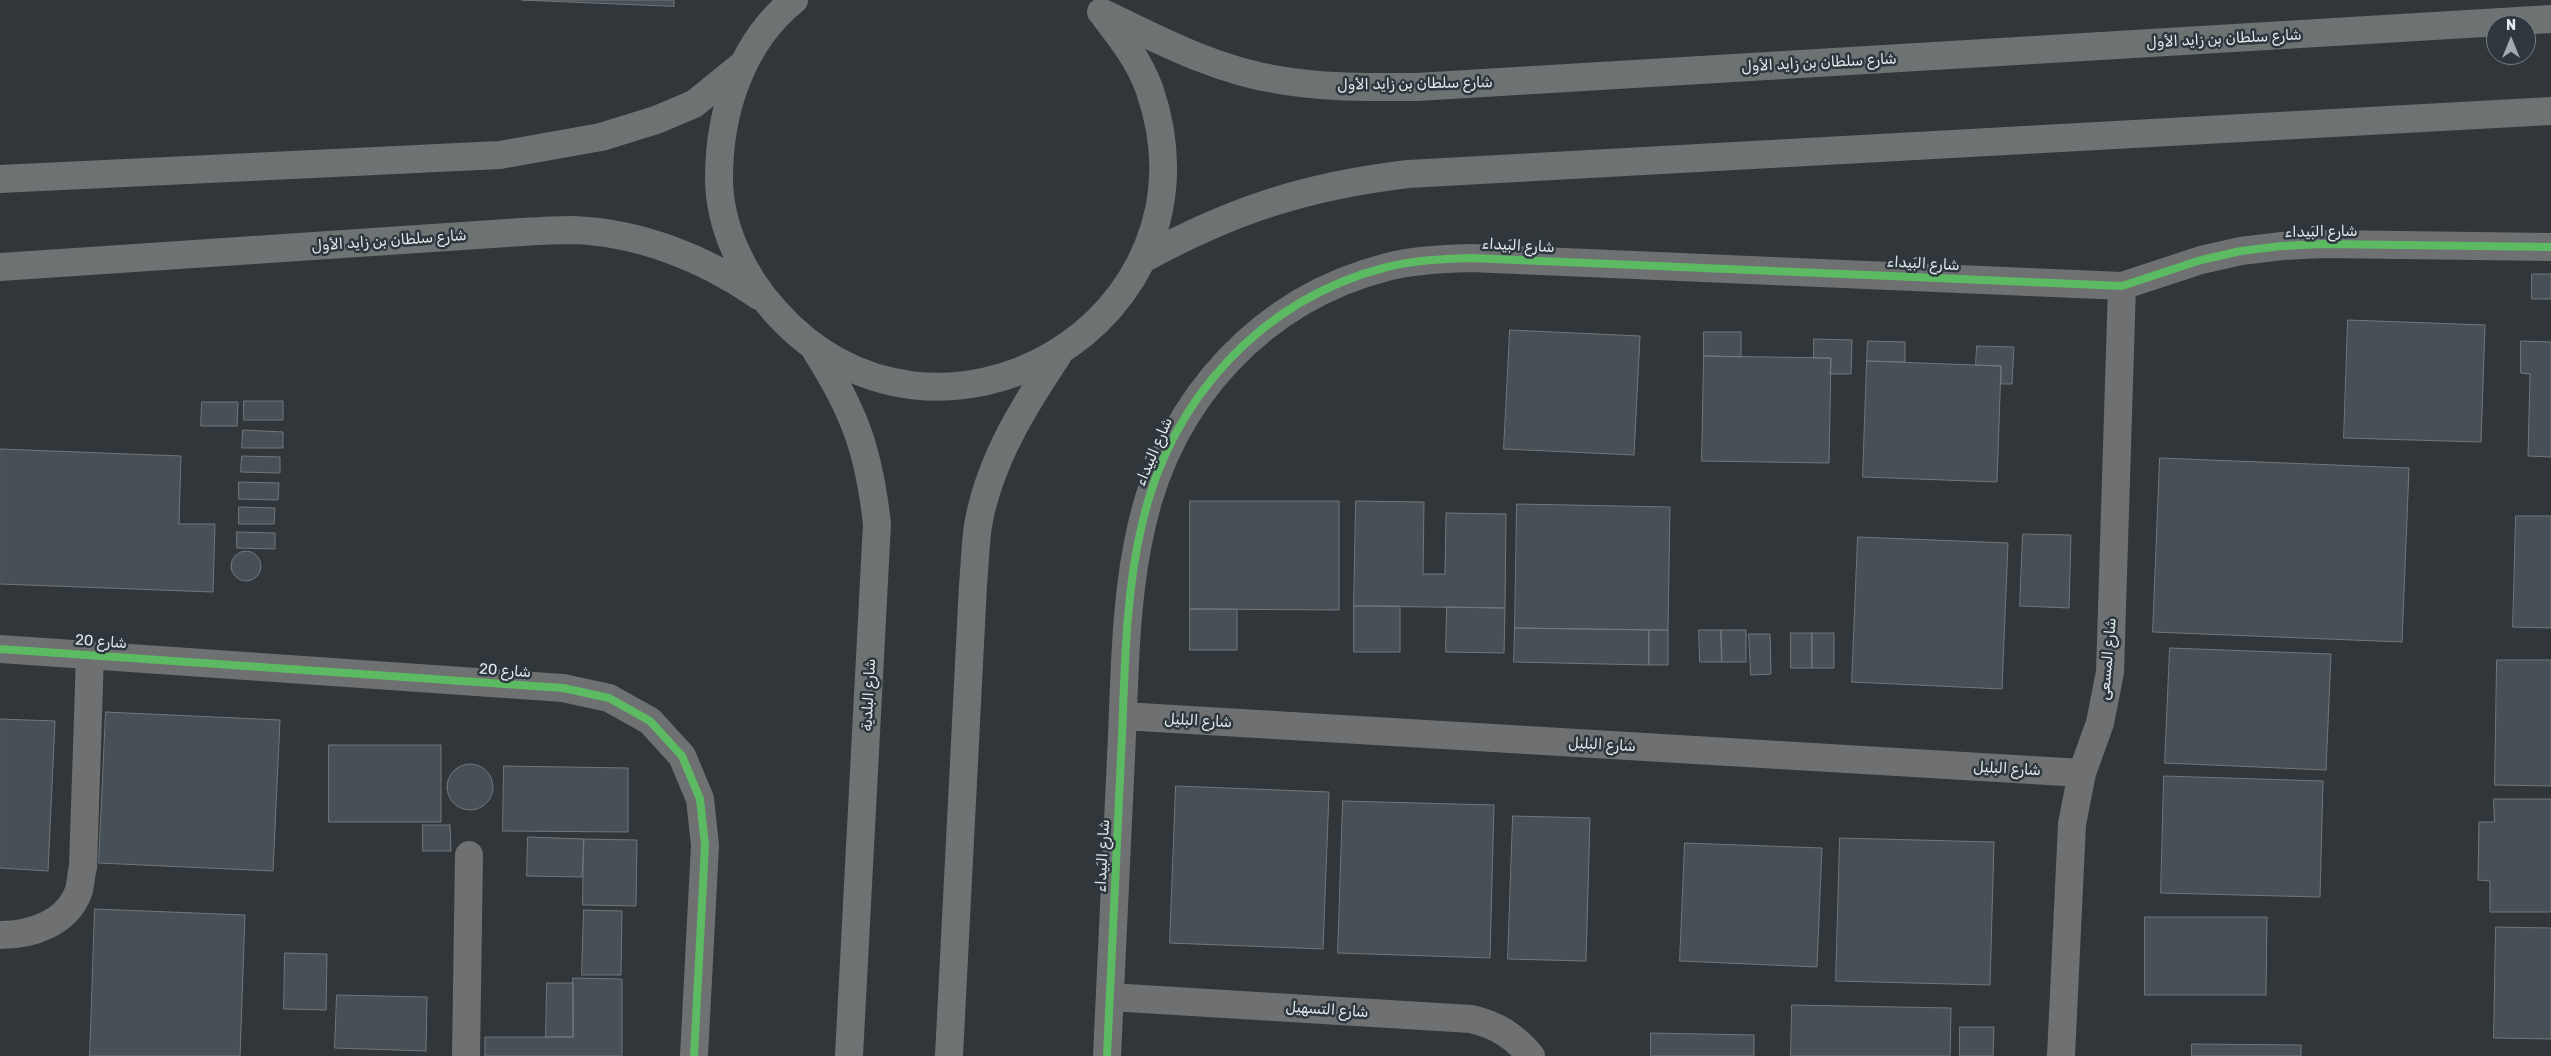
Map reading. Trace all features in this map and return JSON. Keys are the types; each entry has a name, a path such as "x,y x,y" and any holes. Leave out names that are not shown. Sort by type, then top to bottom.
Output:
{"main road":[{"path":"794,0 763,34 743,64 728,103 720,144 720,185 727,226 742,264 764,300 787,326 814,348 852,368 892,382 935,386 978,384 1020,372 1058,354 1092,328 1121,296 1143,259 1157,217 1163,173 1160,129 1148,86 1128,47 1094,6"},
{"name":"شارع سلطان بن زايد الأول","path":"1094,6 1189,54 1233,70 1278,80 1324,86 1371,87 1427,86 2551,19"},
{"path":"0,179 500,155 543,149 601,137 656,120 694,104 743,64"},
{"path":"1143,259 1192,232 1270,201 1316,188 1408,174 2551,111"},
{"name":"شارع سلطان بن زايد الأول","path":"0,267 513,232 574,230 625,237 674,251 721,272 764,300"},
{"name":"شارع البلدية","path":"814,348 840,388 859,431 872,477 877,524 849,1056"},
{"path":"949,1056 973,585 979,520 998,456 1029,398 1058,354"}],"street":[{"name":"شارع البَيداء","path":"1107,1056 1129,606 1134,564 1142,523 1154,482 1170,444 1190,407 1214,374 1243,344 1275,318 1311,296 1349,278 1389,266 1430,259 1471,258 2122,286 2201,260 2241,251 2282,246 2324,244 2551,247"},
{"name":"شارع المسعى","path":"2061,1056 2072,824 2082,773 2100,723 2110,672 2122,286"},
{"name":"شارع 20","path":"0,649 564,688 609,698 650,721 682,756 700,798 705,845 694,1056"},
{"path":"0,935 17,935 37,930 58,919 67,910 78,890 83,866 90,655"},
{"name":"شارع البليل","path":"1123,716 2082,773"},
{"path":"466,1056 469,854"},
{"name":"شارع التسهيل","path":"1110,997 1471,1019 1490,1023 1507,1032 1531,1056"}],"building":[{"path":"522,0 674,0 674,6"},
{"path":"2532,274 2551,274 2551,299 2532,299"},
{"path":"2348,320 2485,325 2481,442 2344,438"},
{"path":"1510,330 1640,336 1634,455 1504,449"},
{"path":"1704,332 1741,332 1741,357 1704,356"},
{"path":"1814,339 1852,340 1851,374 1830,374 1831,358 1814,358"},
{"path":"1868,341 1905,342 1905,362 1867,361"},
{"path":"2521,341 2551,342 2551,457 2528,456 2530,374 2521,373"},
{"path":"1977,346 2014,347 2012,384 2001,384 2001,366 1976,365"},
{"path":"1704,356 1831,358 1829,463 1702,461"},
{"path":"1867,361 2001,366 1997,482 1863,477"},
{"path":"244,401 283,401 283,420 244,420"},
{"path":"202,402 238,402 237,426 201,426"},
{"path":"243,430 283,432 283,448 242,448"},
{"path":"0,449 181,456 179,524 215,524 213,592 0,584"},
{"path":"242,456 280,457 280,473 241,472"},
{"path":"2160,458 2409,468 2402,642 2153,632"},
{"path":"239,482 279,483 278,500 239,499"},
{"path":"1190,501 1339,501 1339,610 1190,609"},
{"path":"1356,501 1424,502 1423,574 1445,574 1446,513 1506,514 1505,608 1354,606"},
{"path":"1517,504 1670,507 1668,630 1515,628"},
{"path":"239,507 275,508 274,524 239,524"},
{"path":"2516,516 2551,516 2551,628 2513,627"},
{"path":"237,532 275,533 275,549 237,548"},
{"path":"2023,534 2071,535 2069,608 2020,606"},
{"path":"1858,537 2008,543 2002,689 1852,682"},
{"path":"246,551 257,555 261,566 257,577 246,581 235,577 231,566 235,555"},
{"path":"1354,606 1400,606 1400,652 1354,652"},
{"path":"1447,607 1505,608 1504,653 1446,652"},
{"path":"1190,609 1237,609 1237,650 1190,650"},
{"path":"1515,628 1649,630 1649,665 1514,662"},
{"path":"1649,630 1668,630 1668,665 1649,665"},
{"path":"1699,630 1721,630 1722,662 1700,662"},
{"path":"1721,630 1746,630 1746,662 1722,662"},
{"path":"1791,633 1812,633 1812,668 1791,668"},
{"path":"1812,633 1834,633 1834,668 1812,668"},
{"path":"1749,634 1770,634 1771,674 1751,675"},
{"path":"2170,648 2331,654 2326,770 2165,763"},
{"path":"2497,660 2551,660 2551,786 2495,785"},
{"path":"106,712 280,720 273,871 99,863"},
{"path":"0,719 55,721 48,871 0,868"},
{"path":"329,745 441,745 441,822 329,822"},
{"path":"465,764 475,764 489,774 493,787 489,800 483,806 475,810 465,810 451,800 447,792 447,782 457,768"},
{"path":"504,766 628,768 628,832 503,831"},
{"path":"2164,776 2323,781 2320,897 2161,893"},
{"path":"1176,786 1329,792 1323,949 1170,943"},
{"path":"2494,799 2551,799 2551,912 2490,912 2490,881 2478,880 2479,822 2494,822"},
{"path":"1343,801 1494,805 1490,958 1338,953"},
{"path":"1513,816 1590,818 1586,961 1508,959"},
{"path":"423,825 450,825 451,851 423,851"},
{"path":"528,837 584,839 582,877 527,876"},
{"path":"1840,838 1994,842 1990,985 1836,981"},
{"path":"584,839 637,840 636,906 583,905"},
{"path":"1685,843 1822,848 1817,967 1680,961"},
{"path":"95,909 245,915 240,1056 90,1056"},
{"path":"584,910 622,911 621,975 582,975"},
{"path":"2145,917 2267,917 2266,995 2145,995"},
{"path":"2496,927 2551,928 2551,1039 2494,1038"},
{"path":"285,953 327,954 326,1010 284,1009"},
{"path":"573,978 622,979 622,1056 485,1056 485,1037 573,1037"},
{"path":"547,983 573,983 573,1037 546,1037"},
{"path":"337,995 427,997 426,1051 335,1048"},
{"path":"1792,1005 1951,1008 1950,1056 1791,1056"},
{"path":"1960,1027 1994,1027 1993,1056 1960,1056"},
{"path":"1651,1033 1754,1035 1754,1056 1651,1056"},
{"path":"2192,1044 2301,1045 2301,1056 2192,1056"}],"cycle path":[{"path":"1107,1056 1126,640 1128,611 1142,524 1156,478 1175,435 1199,396 1228,360 1262,329 1300,303 1342,282 1387,267 1418,261 1471,258 2122,286 2201,260 2241,251 2282,246 2324,244 2551,247"},
{"path":"0,649 563,688 609,698 650,721 682,756 700,799 705,845 694,1056"}]}
